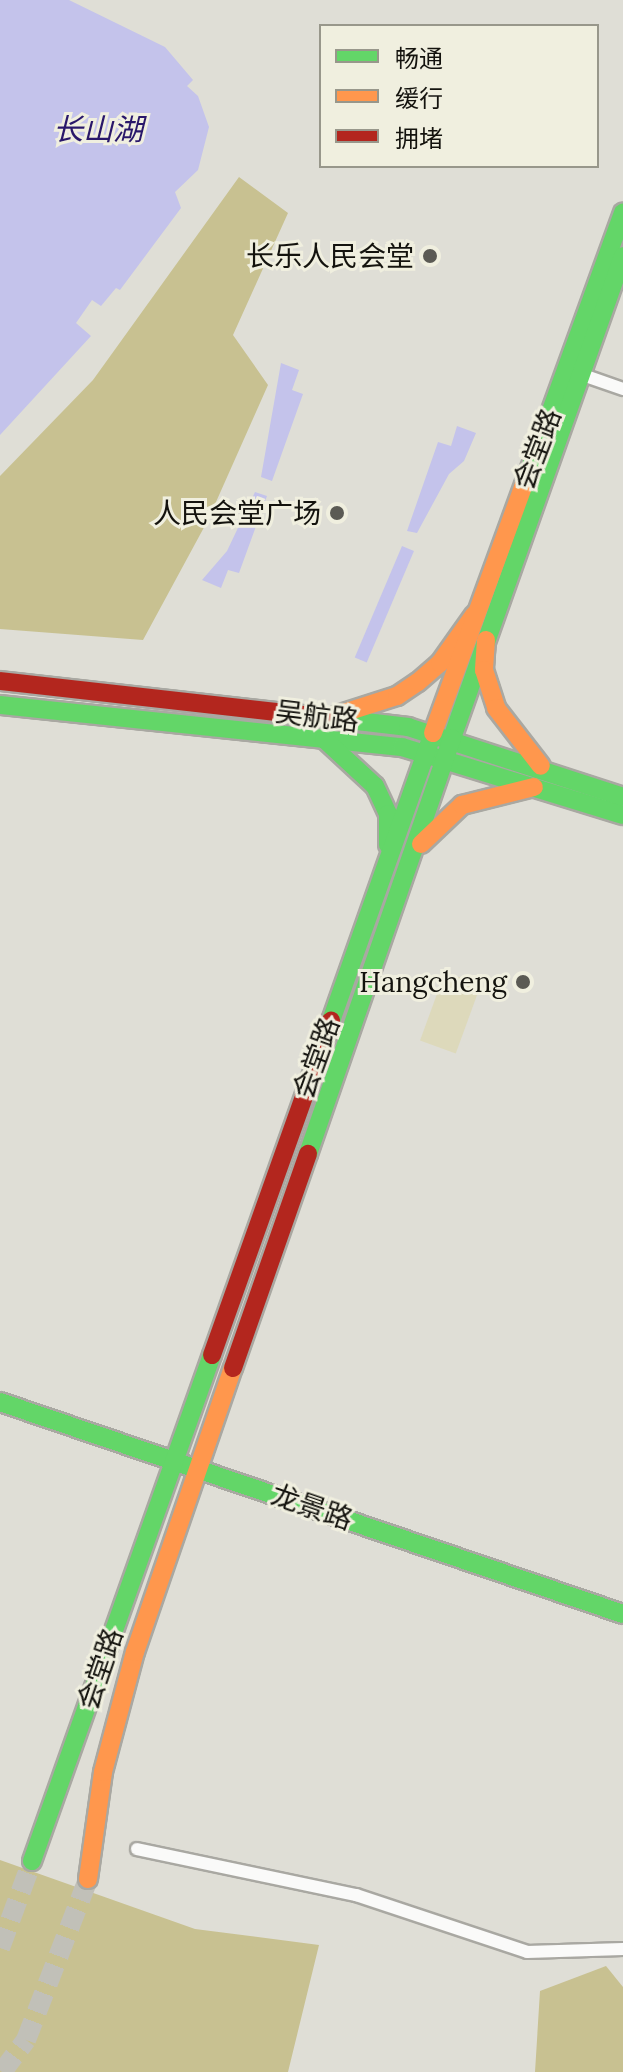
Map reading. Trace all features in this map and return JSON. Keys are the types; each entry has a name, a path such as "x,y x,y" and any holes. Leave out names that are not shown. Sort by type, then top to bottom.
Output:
{"main road":[{"name":"会堂路","path":"32,1861 474,615 623,213"},
{"name":"会堂路","path":"88,1879 118,1711 486,640 623,256"},
{"path":"327,717 389,700 418,682 440,663 474,615"},
{"path":"416,851 462,805 541,778 496,708 484,670 486,640"},
{"name":"吴航路","path":"0,681 327,717 433,733 452,738 623,815"},
{"name":"吴航路","path":"0,705 427,752 623,797"},
{"path":"324,739 360,768 381,798 388,814 388,858"},
{"name":"龙景路","path":"0,1402 623,1614"}],"street":[{"path":"580,374 623,389"},
{"path":"137,1849 356,1895 527,1952 623,1949"}],"shaded area":[{"path":"239,177 288,213 233,335 268,385 208,520 143,640 0,629 0,476 93,380"},
{"path":"445,972 481,985 456,1054 420,1041"},
{"path":"0,1860 195,1929 319,1945 288,2072 0,2072"},
{"path":"606,1966 623,1987 623,2072 535,2072 540,1991"}],"water":[{"name":"长山湖","path":"0,0 69,0 165,47 193,80 187,86 198,96 209,127 198,170 175,192 181,208 120,290 116,288 101,306 92,300 76,323 91,336 0,435"},
{"path":"281,363 299,370 292,390 303,394 272,481 261,477"},
{"path":"457,426 476,433 464,461 449,474 417,533 407,531 438,442 451,446"},
{"path":"255,492 267,496 239,573 228,570 221,588 202,580 227,551"},
{"path":"402,546 414,551 367,662 355,657"}],"tunnel":[{"path":"0,1948 32,1861"},
{"path":"2,2072 26,2040 88,1879"}],"traffic: fast":[{"path":"529,471 623,213"},
{"path":"452,738 623,256"},
{"path":"0,705 402,747 623,815"},
{"path":"323,717 408,727 623,797"},
{"path":"331,1021 433,733"},
{"path":"308,1154 452,738"},
{"path":"324,739 375,786 388,814 388,845"},
{"path":"32,1861 212,1355"},
{"path":"0,1402 623,1614"}],"traffic: slow":[{"path":"433,733 529,471"},
{"path":"337,715 397,696 418,682 440,663 474,615"},
{"path":"486,640 484,670 496,708 541,766"},
{"path":"421,844 462,805 534,787"},
{"path":"88,1879 103,1772 135,1652 233,1368"}],"traffic: jam":[{"path":"0,681 323,717"},
{"path":"212,1355 331,1021"},
{"path":"233,1368 308,1154"}],"place":[{"name":"长乐人民会堂","path":"430,256"},
{"name":"人民会堂广场","path":"337,513"},
{"name":"Hangcheng","path":"523,982"}]}
